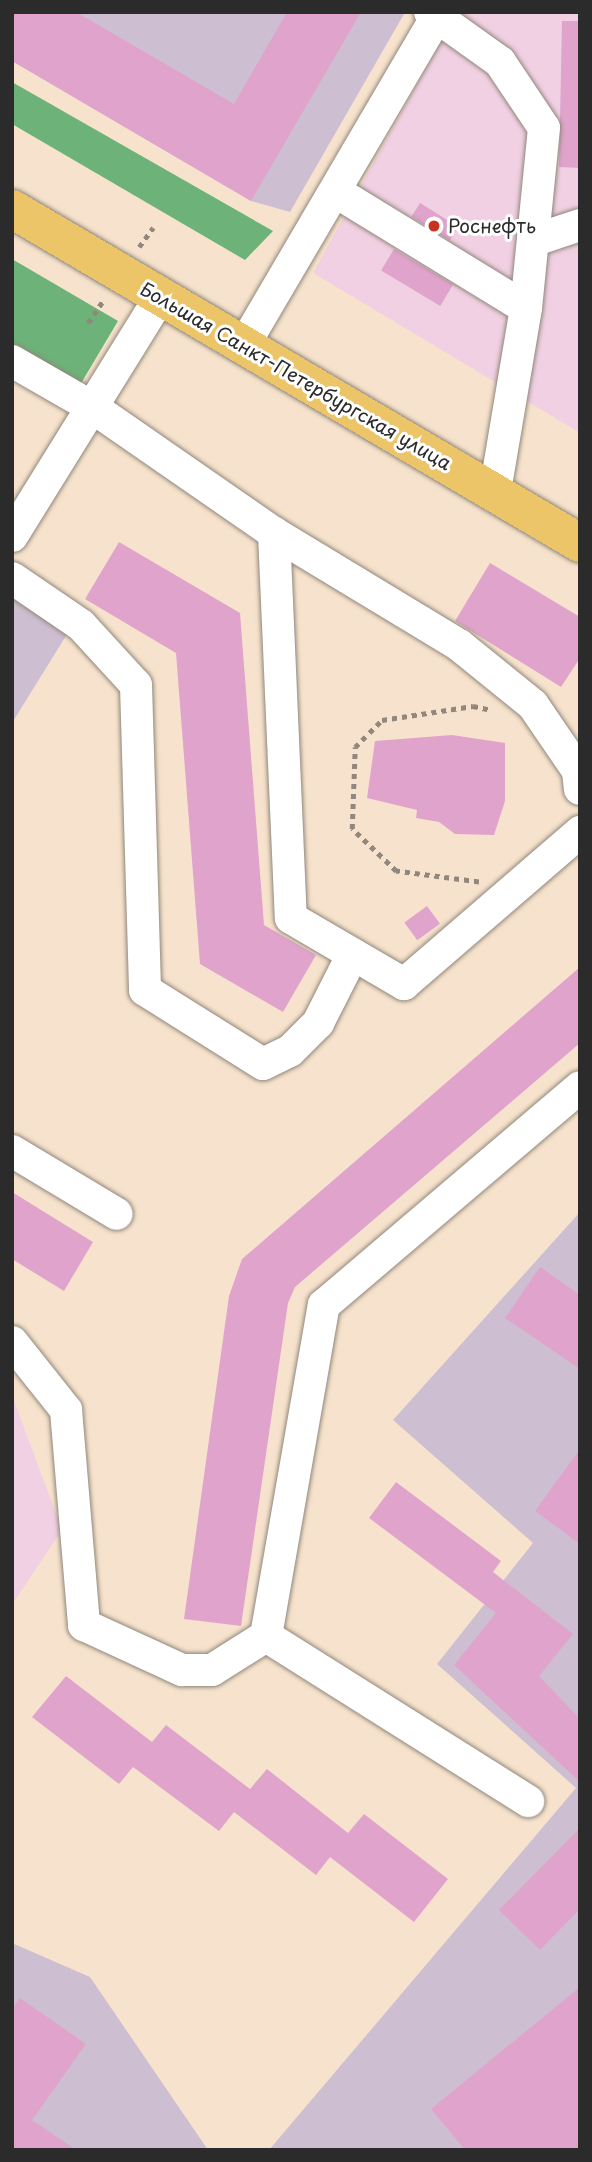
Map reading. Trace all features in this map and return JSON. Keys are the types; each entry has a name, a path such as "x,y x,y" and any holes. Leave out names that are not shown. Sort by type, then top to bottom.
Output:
{"main road":[{"name":"Большая Санкт-Петербургская улица","path":"12,209 580,543"}],"street":[{"path":"244,345 338,193 433,16 500,62 544,128 535,240 526,309 495,492"},
{"path":"338,193 526,309"},
{"path":"535,240 580,225"},
{"path":"15,526 161,296"},
{"path":"12,361 92,407 274,533 459,645 533,705 578,771 580,789"},
{"path":"274,533 291,918 404,984 514,886 580,832"},
{"path":"12,578 81,625 136,685 145,990 263,1064 290,1051 318,1023 353,954"},
{"path":"12,1342 66,1410 85,1625 182,1670 212,1670 267,1636 324,1305 580,1087"},
{"path":"12,1151 117,1214"},
{"path":"267,1636 528,1801"}],"path":[{"path":"496,711 472,706 382,720 355,747 352,829 396,871 514,886"}],"shaded area":[{"path":"12,12 404,14 290,212 251,201 12,61"},
{"path":"445,12 580,12 580,433 313,273 446,32"},
{"path":"12,596 69,631 12,723"},
{"path":"580,1212 580,2150 269,2150 576,1788 437,1664 533,1543 393,1420"},
{"path":"12,1395 62,1530 12,1605"},
{"path":"12,1943 90,1977 208,2150 12,2150"}],"green space":[{"path":"12,82 273,231 245,260 12,124"},
{"path":"12,259 118,321 77,390 12,352"}],"building":[{"path":"12,12 76,12 234,104 287,12 361,12 251,201 12,61"},
{"path":"562,21 580,21 580,168 559,167"},
{"path":"420,203 458,227 450,240 412,217"},
{"path":"394,249 453,285 440,306 381,270"},
{"path":"119,542 240,613 264,925 316,955 283,1012 200,964 176,653 85,599"},
{"path":"490,563 580,617 580,658 561,687 455,621"},
{"path":"452,735 505,743 505,801 494,835 455,834 439,822 416,818 417,810 367,798 375,741"},
{"path":"427,906 440,924 417,940 404,922"},
{"path":"580,967 580,1043 295,1287 288,1303 241,1626 184,1619 229,1296 242,1259"},
{"path":"12,1192 93,1242 64,1291 12,1259"},
{"path":"540,1267 580,1295 580,1369 505,1318"},
{"path":"580,1449 580,1544 535,1511"},
{"path":"396,1482 501,1561 493,1572 573,1634 539,1676 580,1719 580,1782 454,1665 496,1613 369,1518"},
{"path":"66,1676 152,1742 166,1725 250,1789 267,1769 348,1833 364,1814 448,1879 414,1922 330,1857 316,1875 234,1812 219,1831 133,1767 119,1784 32,1717"},
{"path":"580,1828 580,1909 540,1950 499,1910"},
{"path":"580,1987 580,2150 465,2150 431,2109"},
{"path":"20,1998 86,2044 32,2120 76,2150 12,2150 12,2009"}],"place":[{"name":"Роснефть","path":"434,226"}]}
